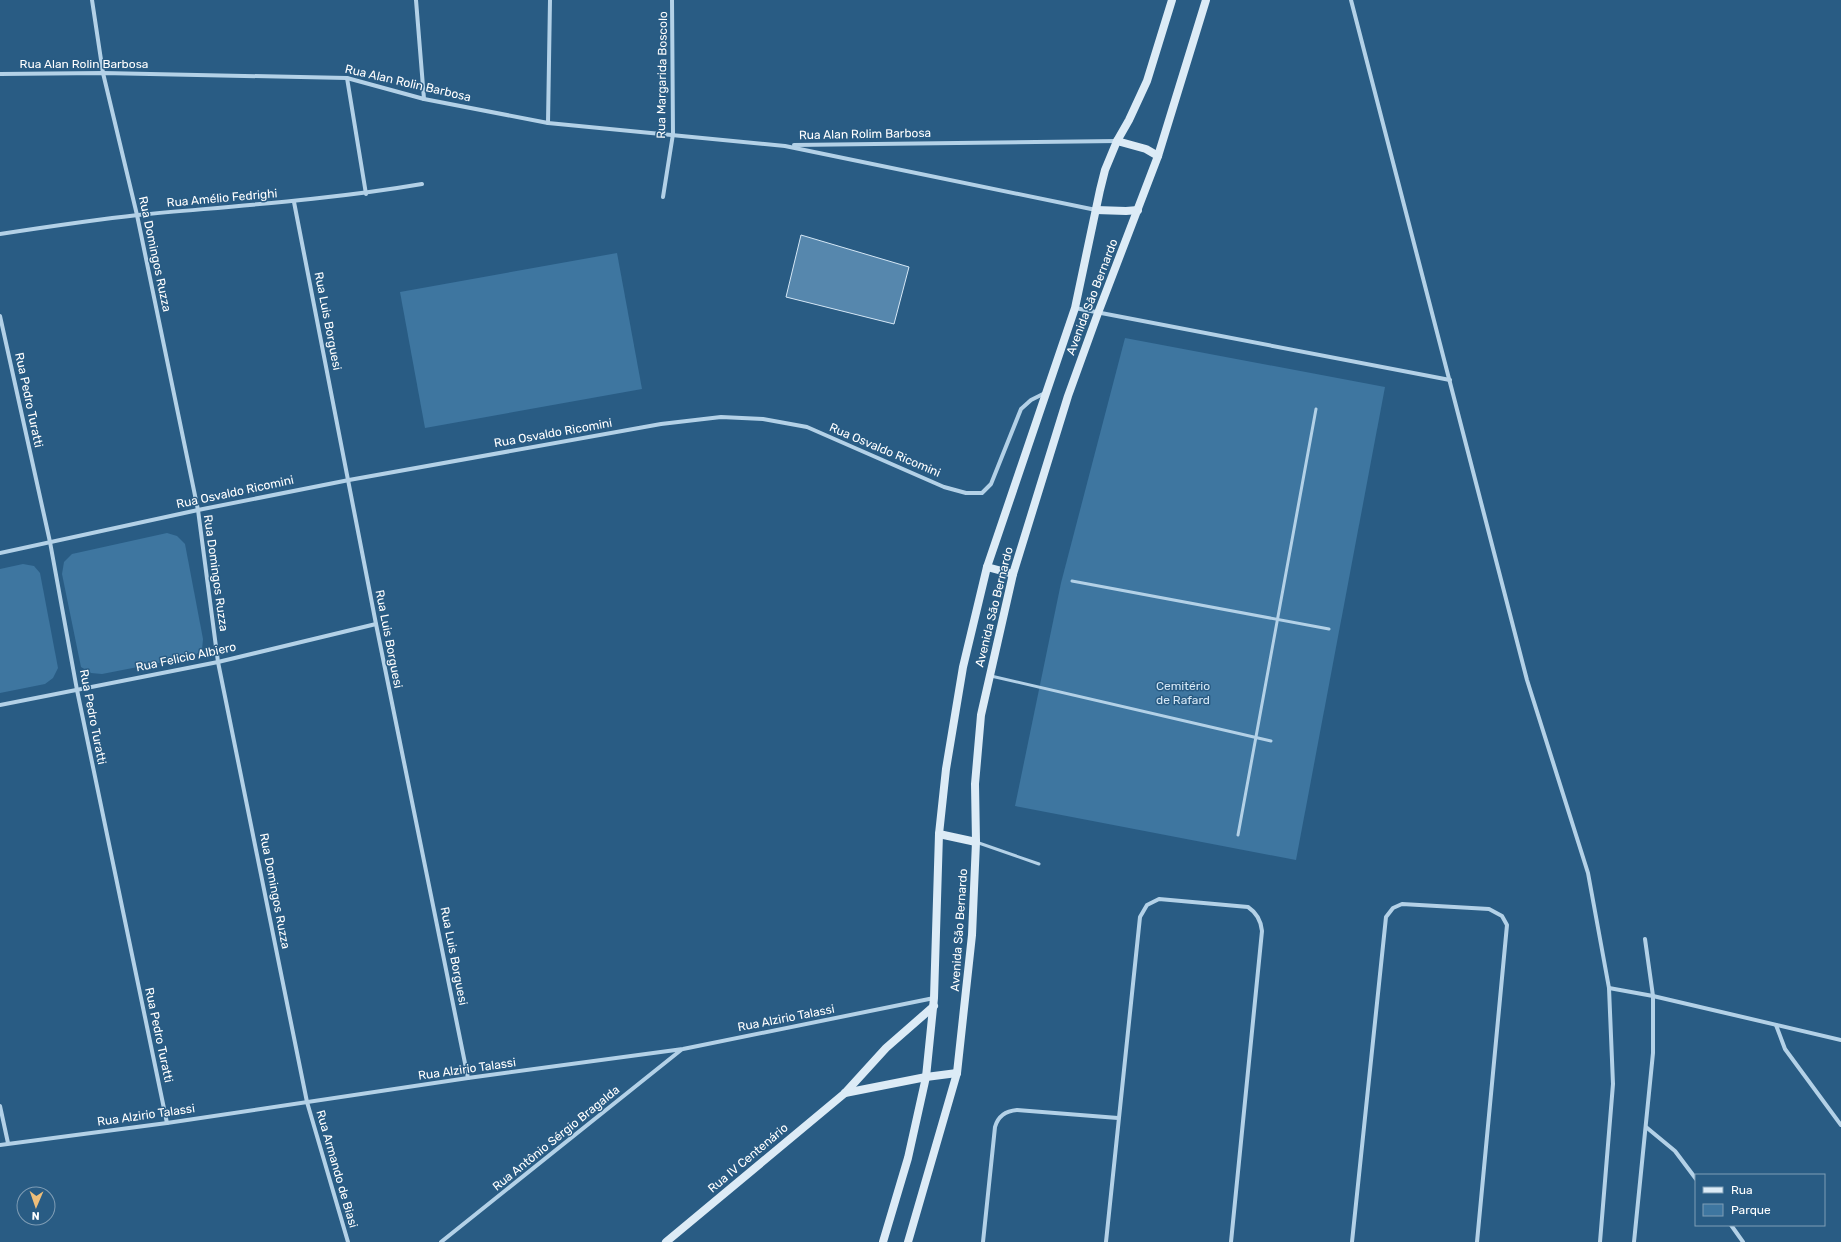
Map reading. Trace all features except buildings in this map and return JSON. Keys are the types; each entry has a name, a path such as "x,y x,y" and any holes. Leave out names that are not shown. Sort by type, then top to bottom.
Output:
{"main road":[{"name":"Avenida São Bernardo","path":"883,1242 908,1158 926,1077 934,1002 940,834 946,769 963,667 986,567 1075,308 1105,170 1117,141 1129,120 1146,81 1172,0"},
{"name":"Avenida São Bernardo","path":"908,1242 957,1073 971,943 976,842 975,784 981,715 1013,574 1068,396 1098,312 1158,156 1206,0"},
{"path":"1117,141 1146,149 1158,156"},
{"path":"1096,210 1138,210"},
{"path":"986,567 1013,574"},
{"path":"940,834 976,842"},
{"name":"Rua IV Centenário","path":"666,1242 845,1093 886,1048 934,1002"},
{"name":"Rua IV Centenário","path":"845,1093 926,1077 957,1073"}],"street":[{"name":"Rua Domingos Ruzza","path":"92,0 103,73 137,215 198,510 218,662 307,1102"},
{"path":"416,0 424,99"},
{"path":"548,123 550,0"},
{"name":"Rua Margarida Boscolo","path":"663,197 673,134 672,0"},
{"path":"1351,0 1527,680 1588,873 1609,988 1613,1084 1600,1242"},
{"name":"Rua Alan Rolin Barbosa","path":"0,74 103,73 347,78 424,99 548,123 785,146"},
{"path":"347,78 366,194"},
{"name":"Rua Alan Rolim Barbosa","path":"785,146 1117,141"},
{"name":"Rua Alan Rolim Barbosa","path":"785,146 1096,210"},
{"name":"Rua Amélio Fedrighi","path":"0,234 137,215 294,202 366,194 422,184"},
{"name":"Rua Luis Borguesi","path":"294,202 376,624 468,1078"},
{"path":"1075,308 1450,380"},
{"name":"Rua Pedro Turatti","path":"0,316 50,542 77,690 167,1123"},
{"name":"Rua Osvaldo Ricomini","path":"0,552 349,480 661,424 721,417 763,419 807,427 944,487 966,493 982,492 991,484 1021,409 1031,400 1046,393"},
{"name":"Rua Felicio Albiero","path":"0,705 218,662 376,624"},
{"path":"1106,1242 1140,917 1142,910 1147,905 1159,899 1248,907 1258,916 1262,931 1231,1242"},
{"path":"1352,1242 1386,917 1393,908 1402,904 1489,909 1502,916 1507,925 1508,930 1477,1242"},
{"path":"1634,1242 1653,1053 1654,996 1645,940"},
{"path":"1609,988 1654,996 1841,1040"},
{"name":"Rua Alzirio Talassi","path":"0,1145 167,1123 468,1078 683,1049 934,1002"},
{"path":"1776,1025 1784,1049 1841,1125"},
{"name":"Rua Antônio Sérgio Bragalda","path":"441,1242 683,1049"},
{"name":"Rua Armando de Biasi","path":"307,1102 348,1242"},
{"path":"0,1106 8,1144"},
{"path":"983,1242 995,1128 1001,1115 1011,1110 1017,1110 1118,1118"},
{"path":"1646,1127 1675,1151 1695,1178"},
{"path":"1732,1226 1743,1242"}],"lane":[{"path":"1238,835 1316,409"},
{"path":"1072,581 1329,629"},
{"path":"990,676 1271,740"},
{"path":"976,842 1039,864"}],"green space":[{"path":"617,253 642,389 425,428 400,292"},
{"name":"Cemitério de Rafard","path":"1125,338 1385,387 1296,860 1015,806 1061,583"},
{"path":"167,533 177,536 185,544 203,639 202,650 194,656 102,674 91,673 81,667 62,574 64,562 72,554"},
{"path":"23,564 34,566 40,573 58,668 53,678 45,684 0,693 0,569"}]}
